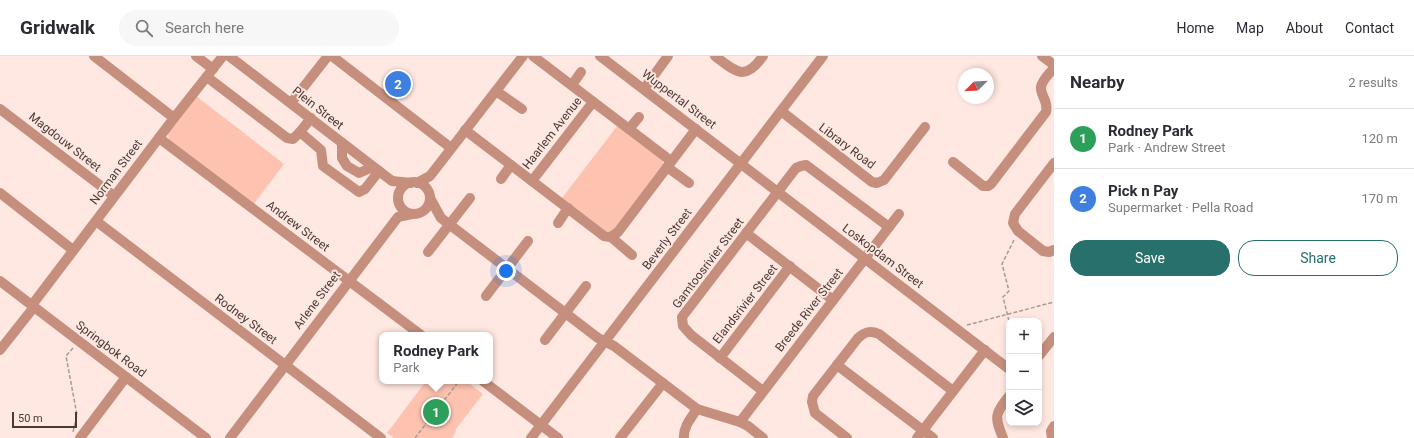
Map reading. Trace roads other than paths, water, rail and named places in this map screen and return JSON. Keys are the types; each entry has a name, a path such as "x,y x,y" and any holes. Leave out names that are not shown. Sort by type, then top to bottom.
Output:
{"street":[{"path":"94,56 174,118"},
{"path":"196,56 210,73 287,138 293,140 311,118"},
{"name":"Norman Street","path":"0,350 73,250 158,138 223,56"},
{"name":"Plein Street","path":"229,56 392,181 398,197"},
{"path":"291,103 328,56"},
{"path":"332,56 451,148"},
{"path":"523,56 430,176 403,187 398,197 398,216 415,214 430,215 445,221 598,338 614,346 697,409 740,422 748,426 763,438"},
{"path":"533,56 629,129 689,183"},
{"name":"Wuppertal Street","path":"600,56 741,164"},
{"path":"644,89 668,56"},
{"path":"715,56 733,70 746,72 752,70 763,56"},
{"name":"Beverly Street","path":"531,438 823,56"},
{"path":"953,162 983,186 988,186 991,184 1046,112 1046,103 1041,86 1054,66 1042,56"},
{"path":"572,85 581,72"},
{"path":"496,91 522,109"},
{"name":"Haarlem Avenue","path":"532,181 593,102"},
{"name":"Magdouw Street","path":"0,109 114,196"},
{"name":"Library Road","path":"781,112 872,182 877,183 884,180 925,127"},
{"path":"629,129 639,116"},
{"path":"611,237 618,232 696,129"},
{"path":"465,130 604,236 611,237 632,255"},
{"path":"300,132 321,150 323,166 357,192 365,189 376,169"},
{"name":"Andrew Street","path":"158,138 417,332"},
{"path":"342,143 342,158 347,166 359,173 376,169"},
{"path":"1054,163 1015,214 1013,223 1018,231 1043,251 1048,252 1054,250"},
{"name":"Loskopdam Street","path":"741,164 1006,367"},
{"path":"501,179 511,165"},
{"name":"Gamtoosrivier Street","path":"763,391 685,329 682,322 682,317 746,232 796,168 806,165 889,227"},
{"path":"415,214 426,208 429,196 430,176"},
{"path":"392,181 422,185 445,221"},
{"path":"0,194 73,250"},
{"path":"398,197 403,209 415,214"},
{"path":"428,252 445,221 470,198"},
{"path":"558,223 568,208"},
{"name":"Breede River Street","path":"740,422 899,214"},
{"name":"Arlene Street","path":"230,438 348,280 398,216"},
{"name":"Rodney Street","path":"96,220 380,438"},
{"path":"746,232 833,300"},
{"path":"486,296 528,241"},
{"name":"Elandsrivier Street","path":"720,358 790,266"},
{"name":"Springbok Road","path":"0,281 206,438"},
{"path":"545,340 586,286"},
{"path":"847,438 815,412 812,402 813,396 862,334 872,331 879,334 953,391"},
{"path":"1041,354 1054,337"},
{"path":"920,434 985,350"},
{"path":"837,365 920,434 933,438"},
{"path":"80,438 126,377"},
{"path":"620,438 662,383"},
{"path":"487,384 558,438"},
{"path":"1003,438 996,418 999,409 1006,400"},
{"path":"684,438 684,432 687,425 697,409"},
{"path":"1052,438 1051,431 1054,426"}],"place":[{"name":"Pick n Pay","path":"398,84"},
{"name":"Rodney Park","path":"436,412"}]}
